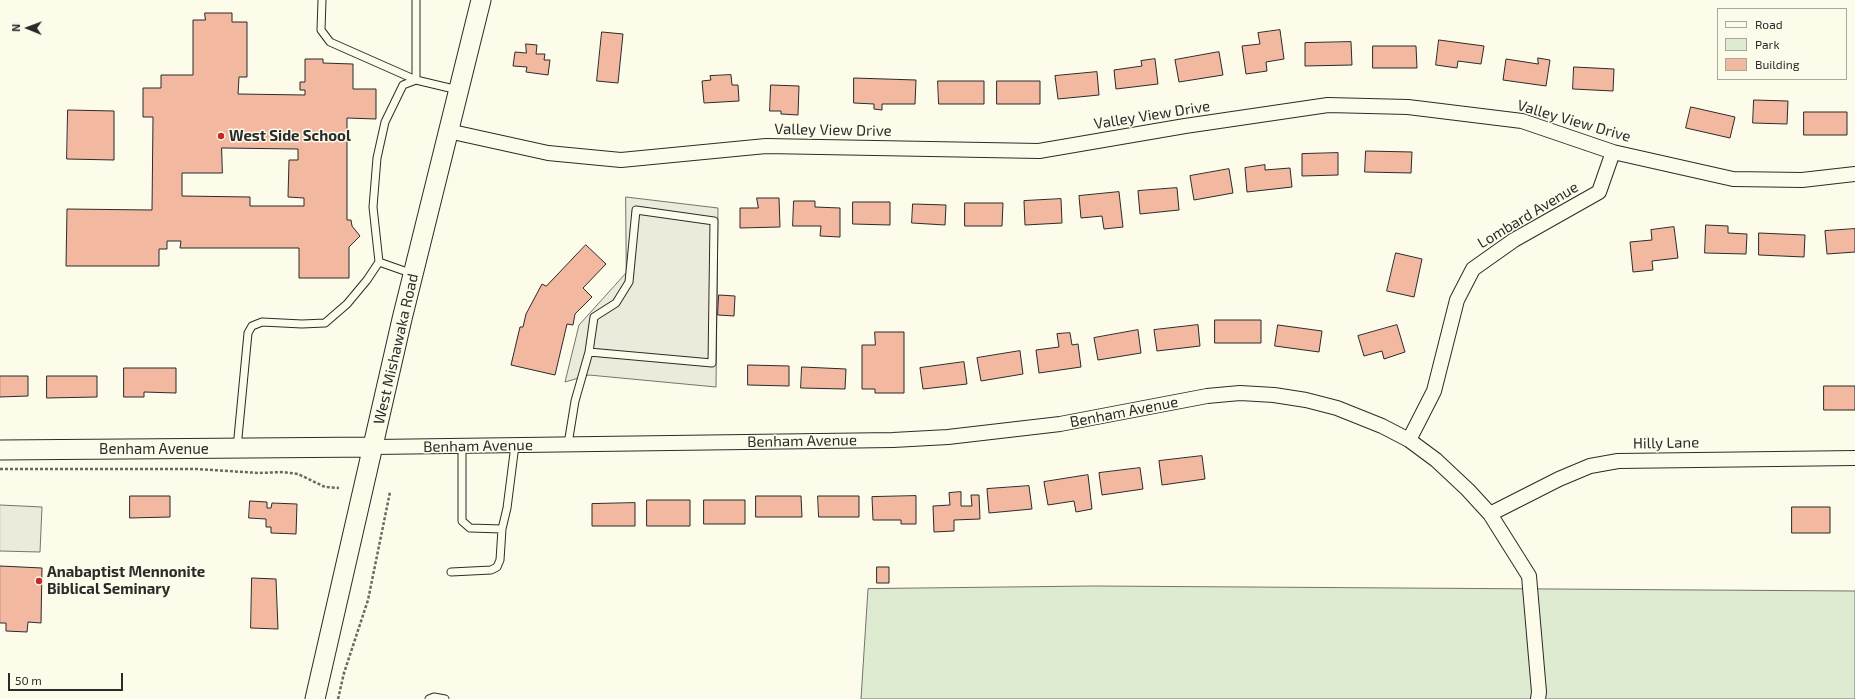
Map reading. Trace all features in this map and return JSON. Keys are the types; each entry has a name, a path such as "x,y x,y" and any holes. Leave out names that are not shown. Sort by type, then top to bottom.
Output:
{"main road":[{"name":"West Mishawaka Road","path":"315,699 413,274 481,0"},
{"name":"Benham Avenue","path":"0,450 374,447"}],"street":[{"name":"Valley View Drive","path":"448,132 548,153 621,160 766,146 1039,151 1185,126 1336,106 1408,107 1522,121 1613,152 1733,179 1802,180 1855,174"},
{"name":"Lombard Avenue","path":"1409,440 1434,391 1457,300 1473,269 1514,240 1599,192 1613,152"},
{"name":"Benham Avenue","path":"374,447 948,438 1060,424 1207,396 1240,393 1274,395 1306,400 1330,406 1382,426 1409,440 1436,460 1490,514 1529,576 1539,692 1538,699"},
{"name":"Hilly Lane","path":"1490,514 1559,479 1590,466 1618,461 1855,458"}],"lane":[{"path":"322,0 321,30 330,42 416,80 458,90"},
{"path":"416,0 416,80"},
{"path":"237,448 248,333 252,326 262,322 302,324 325,323 347,304 367,280 379,262 373,207 376,158 385,122 403,85 416,80"},
{"path":"568,444 575,401 589,352 594,317 616,303 630,282 636,210 714,221 712,364 589,352"},
{"path":"379,262 413,274"},
{"path":"451,572 491,570 498,567 500,560 502,529 507,508 515,445"},
{"path":"462,446 462,521 470,528 502,529"},
{"path":"429,699 434,697 445,699"}],"path":[{"path":"0,469 189,469 283,472 298,474 325,487 339,488"},
{"path":"338,699 344,674 368,600 390,492"}],"green space":[{"path":"1094,586 1855,591 1855,699 861,699 868,589"}],"shaded area":[{"path":"626,197 718,208 716,387 589,375 565,382 579,325 626,273"},
{"path":"0,505 42,507 40,552 0,551"}],"building":[{"path":"205,13 232,13 232,22 247,22 247,77 239,77 238,94 305,95 305,90 300,90 300,82 305,82 305,59 323,59 323,63 353,64 353,89 376,89 376,119 347,118 347,220 351,220 352,226 360,236 349,247 349,278 299,278 299,248 180,248 181,241 167,241 167,249 159,249 159,266 66,266 67,209 152,210 153,117 143,117 143,88 161,88 161,75 193,75 193,20 205,20","holes":["222,148 298,149 298,160 289,160 288,197 304,198 304,206 250,206 250,197 182,196 182,173 222,173"]},
{"path":"1280,30 1284,59 1266,62 1267,71 1246,74 1242,46 1260,44 1258,33"},
{"path":"602,32 623,34 618,83 597,81"},
{"path":"1439,40 1484,46 1481,64 1458,61 1457,68 1436,65"},
{"path":"1351,42 1352,65 1305,66 1305,43"},
{"path":"526,44 537,45 536,54 545,54 544,60 550,60 548,75 526,72 527,67 513,66 515,52 526,53"},
{"path":"1373,46 1416,46 1417,68 1373,68"},
{"path":"1219,52 1223,75 1179,82 1175,60"},
{"path":"1538,58 1550,60 1546,86 1503,80 1506,59 1538,64"},
{"path":"1155,59 1158,84 1116,89 1114,70 1142,66 1141,61"},
{"path":"1574,67 1614,69 1613,91 1573,89"},
{"path":"1097,72 1099,95 1058,99 1055,76"},
{"path":"731,75 732,85 738,85 739,101 704,103 702,81 711,80 710,76"},
{"path":"854,78 916,80 915,104 882,104 882,110 874,109 874,104 854,103"},
{"path":"938,81 984,81 984,104 939,104"},
{"path":"997,81 1040,81 1040,104 997,104"},
{"path":"771,85 799,86 798,115 781,114 781,111 770,111"},
{"path":"1754,100 1788,101 1787,124 1753,123"},
{"path":"1691,107 1735,117 1730,138 1686,128"},
{"path":"68,110 114,111 114,160 67,159"},
{"path":"1804,112 1847,112 1847,135 1804,135"},
{"path":"1366,151 1412,152 1411,173 1365,172"},
{"path":"1338,153 1338,175 1302,176 1302,154"},
{"path":"1265,165 1265,170 1290,168 1292,187 1247,192 1245,168"},
{"path":"1229,169 1233,193 1194,200 1190,176"},
{"path":"1177,188 1179,210 1140,214 1138,191"},
{"path":"1119,192 1123,227 1104,229 1102,216 1081,218 1079,196"},
{"path":"757,198 779,198 780,227 740,228 740,208 758,208"},
{"path":"1061,199 1062,223 1025,225 1024,201"},
{"path":"794,201 815,201 815,207 840,208 840,237 820,236 821,226 793,226"},
{"path":"853,202 890,202 890,225 853,224"},
{"path":"965,203 1003,203 1002,226 965,226"},
{"path":"913,204 946,205 945,225 912,223"},
{"path":"1706,225 1728,226 1728,233 1747,234 1746,254 1705,253"},
{"path":"1674,227 1678,258 1652,261 1653,270 1633,272 1630,242 1652,240 1651,230"},
{"path":"1855,229 1855,252 1827,254 1825,231"},
{"path":"1759,233 1805,235 1804,257 1759,255"},
{"path":"586,245 606,264 583,288 592,297 575,314 573,325 567,324 555,375 511,365 520,327 523,327 526,314 542,284 546,286"},
{"path":"1396,253 1422,259 1414,297 1387,291"},
{"path":"719,295 735,296 734,316 718,315"},
{"path":"1215,320 1261,320 1261,343 1215,343"},
{"path":"1198,325 1200,346 1157,351 1154,330"},
{"path":"1278,325 1322,331 1319,352 1275,346"},
{"path":"1397,325 1405,352 1384,359 1382,351 1364,356 1358,336"},
{"path":"1138,330 1141,353 1098,360 1094,338"},
{"path":"875,332 904,332 904,393 875,393 875,389 862,389 862,345 875,345"},
{"path":"1070,333 1072,345 1078,344 1081,367 1039,373 1036,350 1059,347 1057,334"},
{"path":"1020,351 1023,374 981,381 977,358"},
{"path":"964,362 967,384 923,389 920,368"},
{"path":"748,365 789,366 789,386 748,385"},
{"path":"802,367 846,369 845,389 801,388"},
{"path":"124,368 176,368 176,393 144,392 144,397 124,397"},
{"path":"0,376 28,376 28,396 0,397"},
{"path":"47,376 97,376 97,397 47,398"},
{"path":"1824,386 1855,386 1855,410 1824,410"},
{"path":"1202,456 1205,479 1162,485 1159,461"},
{"path":"1140,468 1143,489 1102,495 1099,473"},
{"path":"1088,475 1092,509 1076,512 1074,501 1048,505 1044,482"},
{"path":"1029,486 1032,509 989,513 987,489"},
{"path":"961,492 961,506 972,506 971,495 979,495 980,519 954,520 954,531 934,532 933,506 950,505 949,493"},
{"path":"130,496 170,496 170,517 130,518"},
{"path":"756,496 801,496 802,517 756,517"},
{"path":"818,496 859,496 859,517 819,517"},
{"path":"916,496 916,524 901,524 901,520 873,520 872,497"},
{"path":"647,500 690,500 690,526 647,526"},
{"path":"704,500 745,500 745,524 704,524"},
{"path":"250,501 267,502 267,508 271,508 272,503 297,504 296,534 271,533 271,527 266,527 266,519 249,518"},
{"path":"635,503 635,526 592,526 592,504"},
{"path":"1792,507 1830,507 1830,533 1792,533"},
{"path":"0,566 42,568 41,623 28,622 27,632 6,631 6,623 0,623"},
{"path":"877,567 889,567 889,583 877,583"},
{"path":"252,578 276,579 278,629 251,628"}],"place":[{"name":"West Side School","path":"221,136"},
{"name":"Anabaptist Mennonite Biblical Seminary","path":"39,581"}]}
